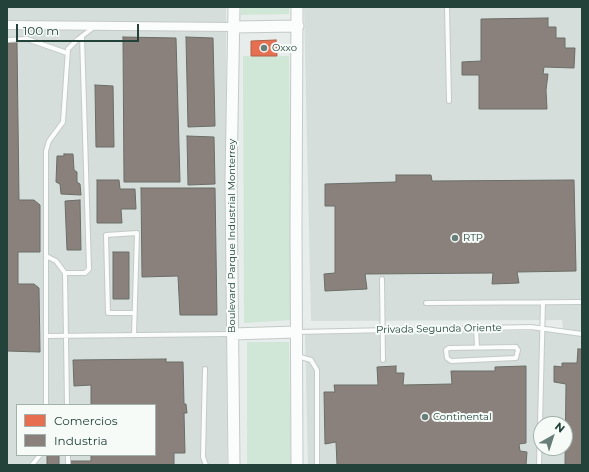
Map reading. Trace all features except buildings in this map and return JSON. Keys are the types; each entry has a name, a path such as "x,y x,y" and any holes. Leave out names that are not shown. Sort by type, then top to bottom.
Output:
{"street":[{"name":"Boulevard Parque Industrial Monterrey","path":"234,7 231,180 234,465"},
{"path":"297,465 296,332 298,7"},
{"path":"7,25 234,27 298,26"},
{"path":"232,334 296,332"}],"lane":[{"path":"447,7 449,101"},
{"path":"46,404 46,151 49,141 63,122 67,53 73,43 96,26"},
{"path":"65,273 85,273 89,268 82,36"},
{"path":"7,40 27,39 67,53"},
{"path":"134,313 108,313 106,235 137,233 134,335"},
{"path":"46,256 56,261 65,273 67,404"},
{"path":"382,279 381,330 383,360"},
{"path":"539,465 543,302"},
{"path":"426,303 582,302"},
{"path":"476,327 477,348"},
{"name":"Privada Segunda Oriente","path":"296,332 476,327 543,328 582,334"},
{"path":"47,336 232,334"},
{"path":"516,347 518,350 518,356 515,358 451,361 447,358 446,350 449,348 477,348 516,347"},
{"path":"296,356 310,360 317,370 317,465"},
{"path":"205,369 203,457 206,465"},
{"path":"32,465 39,456"}],"shaded area":[{"path":"7,7 226,7 227,465 7,465"},
{"path":"304,7 582,7 582,465 308,465 305,334 563,330 562,320 311,321"}],"green space":[{"path":"241,7 289,7 289,14 241,15"},
{"path":"243,56 289,56 292,320 244,323"},
{"path":"247,342 289,342 291,465 247,465"}],"place":[{"name":"Oxxo","path":"264,48"},
{"name":"RTP","path":"455,238"},
{"name":"Continental","path":"425,417"}]}
